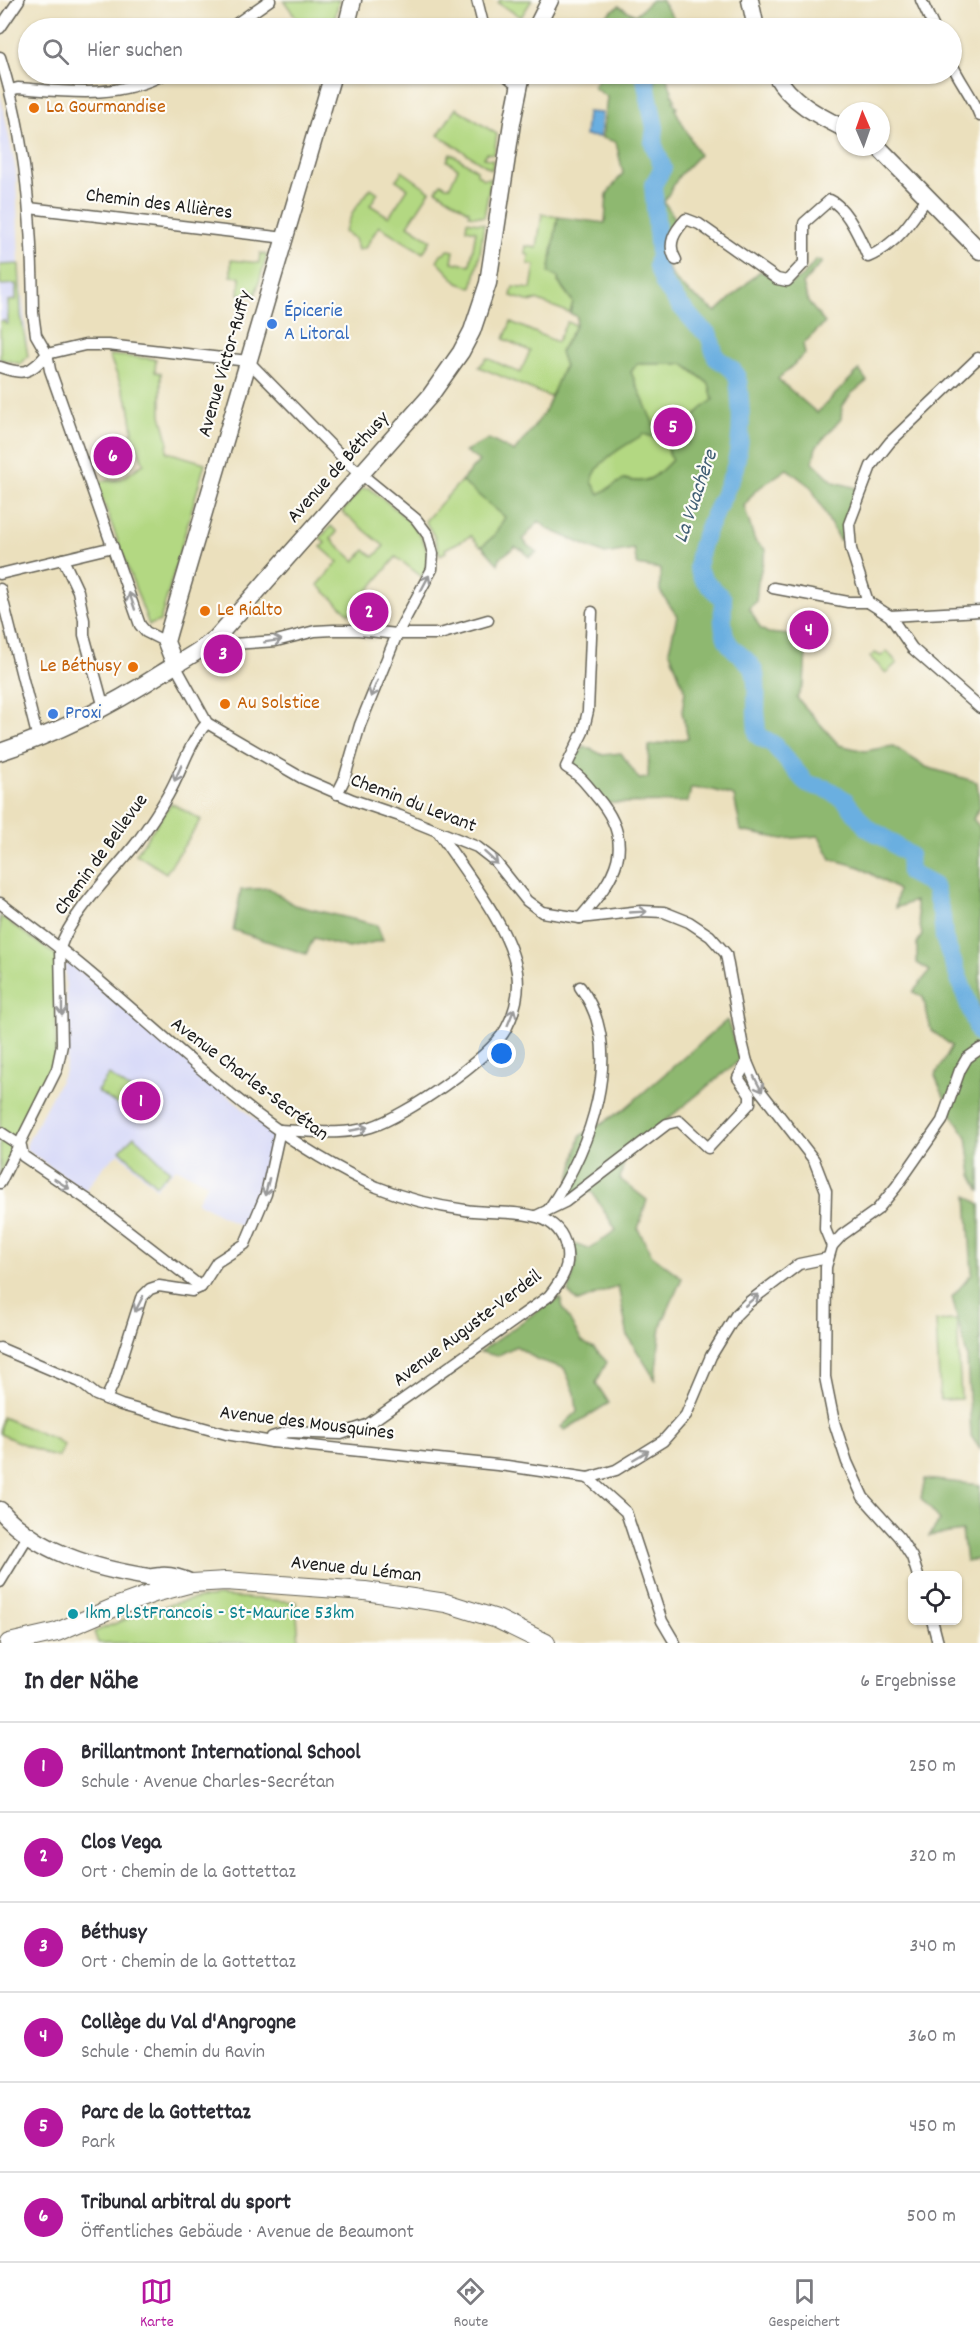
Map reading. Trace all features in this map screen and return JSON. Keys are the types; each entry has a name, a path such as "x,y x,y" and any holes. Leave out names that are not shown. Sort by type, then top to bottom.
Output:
{"main road":[{"name":"Avenue du Léman","path":"192,1583 248,1582 411,1597 456,1606 497,1619 540,1641"},
{"path":"9,1643 57,1632 143,1596 192,1583"}],"street":[{"path":"0,28 19,0"},
{"path":"244,18 270,0"},
{"path":"348,18 352,0"},
{"path":"477,0 481,18"},
{"path":"541,18 550,0"},
{"path":"750,0 754,18"},
{"path":"921,0 929,18"},
{"path":"0,57 10,90 26,166 36,335 47,354 50,370 140,625 146,632 166,642 175,665 207,723"},
{"path":"10,90 18,88 109,92 141,84"},
{"name":"Avenue Victor-Ruffy","path":"166,642 330,84"},
{"name":"Avenue de Béthusy","path":"0,752 38,739 104,708 198,652 216,638 430,396 454,363 472,331 488,284 519,84"},
{"path":"781,84 806,108 836,124"},
{"path":"961,84 975,102 980,116"},
{"path":"887,156 980,251"},
{"path":"676,260 671,252 671,243 675,233 686,219 699,224 777,279 787,281 804,263 804,223 830,200 838,203 863,243 868,257 883,250 907,227 928,196"},
{"name":"Chemin des Allières","path":"29,208 285,238"},
{"path":"0,367 17,373 30,371 47,354 85,345 108,345 248,362 350,465 363,473 416,519 428,535 434,563 397,634 360,725 344,780 337,794"},
{"path":"868,602 851,549 849,524 871,466 890,442 978,358 980,359"},
{"path":"0,574 113,547"},
{"path":"63,559 78,591 84,620 84,635 104,708"},
{"path":"773,588 848,602 868,602 890,616 912,648 980,708"},
{"path":"0,589 38,739"},
{"path":"890,616 980,611"},
{"path":"580,918 607,886 616,868 620,846 615,823 601,802 575,772 566,767 583,732 588,711 592,612"},
{"path":"216,638 233,644 276,641 315,631 334,630 440,634 488,620"},
{"name":"Chemin du Levant","path":"207,723 302,778 337,794 400,816 439,834 455,837 485,852 527,901 542,912 580,918 641,911 664,912 689,922 710,936 726,954 747,1062 758,1088 814,1160 826,1191 825,1229 832,1246"},
{"name":"Chemin de Bellevue","path":"60,948 88,901 137,841 169,794 194,741 207,723"},
{"path":"106,1399 115,1380 141,1298 150,1289 159,1286 192,1291 201,1287 217,1262 245,1244 266,1194 280,1130 336,1133 372,1127 396,1118 477,1060 493,1047 506,1030 515,1007 518,990 513,955 485,901 439,834"},
{"name":"Avenue Charles-Secrétan","path":"0,903 60,948 218,1084 321,1158 356,1177 418,1201 465,1210 548,1215"},
{"path":"0,1183 21,1146 57,1069 62,1045 60,948"},
{"path":"548,1215 576,1165 593,1122 600,1086 600,1052 595,1014 590,1001 579,987"},
{"path":"917,1571 912,1557 898,1537 863,1497 847,1462 834,1422 825,1377 828,1258 832,1246 842,1235 877,1210 896,1187 942,1121 960,1070 968,1058 980,1049"},
{"path":"548,1215 667,1124 679,1121 708,1148 750,1104 750,1095 738,1078 747,1062"},
{"path":"0,1132 21,1146 23,1156 91,1202 201,1287"},
{"name":"Avenue Auguste-Verdeil","path":"272,1442 272,1437 281,1432 342,1434 367,1425 549,1296 563,1277 567,1256 560,1230 548,1215"},
{"path":"588,1478 616,1470 663,1441 686,1415 711,1356 736,1315 749,1302 799,1264 828,1258"},
{"name":"Avenue des Mousquines","path":"0,1348 80,1382 96,1395 106,1399 226,1434 272,1442 507,1466 588,1478"},
{"path":"588,1478 626,1512 662,1621 675,1643"},
{"name":"Avenue du Léman","path":"0,1510 28,1536 53,1551 78,1561 148,1577 169,1589"},
{"path":"0,1582 28,1536"},
{"path":"143,1596 148,1577"},
{"name":"Avenue du Léman","path":"148,1577 182,1578 192,1583"},
{"path":"933,1625 938,1643"}],"shaded area":[{"path":"0,92 16,172 19,264 28,356 21,364 0,359"},
{"path":"71,963 275,1136 262,1194 246,1229 197,1202 208,1183 176,1168 156,1188 119,1153 103,1167 85,1191 26,1150 27,1143 65,1071 68,1053 65,965"}],"green space":[{"path":"339,0 335,18 297,18 284,1"},
{"path":"500,0 532,0 521,17 498,3"},
{"path":"652,0 661,0 673,18 601,18 619,6 635,15"},
{"path":"595,84 669,84 677,108 675,109 699,155 679,176 664,202 675,218 666,252 667,265 679,284 716,312 760,271 789,285 804,275 816,260 822,262 803,284 808,302 825,323 803,344 805,354 778,379 817,413 859,370 867,381 851,394 842,407 841,419 816,447 813,462 834,482 857,488 849,506 845,537 839,540 811,487 787,469 756,490 744,506 755,541 766,550 758,582 756,602 749,608 761,629 768,633 789,635 806,651 804,683 797,698 839,745 865,751 893,746 926,767 977,782 980,807 973,819 979,826 980,832 980,1192 972,1175 967,1137 952,1115 935,1076 952,1046 931,1030 923,997 913,992 930,971 917,963 917,943 922,935 915,901 895,908 898,890 860,867 831,859 819,836 783,839 741,831 734,796 713,790 691,788 688,802 607,803 572,764 584,746 603,755 621,753 639,779 648,778 649,746 688,738 682,712 685,691 669,650 677,616 660,591 660,569 637,565 634,549 605,554 548,529 539,521 523,539 537,552 529,557 523,550 515,547 500,558 498,564 482,546 494,536 505,517 461,481 479,461 465,451 489,439 514,452 546,409 565,366 560,352 576,325 577,317 570,313 573,302 558,281 559,277 549,273 558,217 605,223 607,194 623,173 616,142 602,138 607,97 593,87","holes":["637,364 684,364 709,384 713,400 694,417 689,441 687,443 677,438 667,449 672,460 662,471 646,480 624,479 599,494 592,482 599,466 621,448 644,434 655,438 657,432 631,372"]},
{"path":"456,108 497,134 494,154 486,153 484,158 493,160 492,170 438,135"},
{"path":"450,153 477,170 477,174 483,179 491,178 484,217 469,215 469,211 436,190 441,183 450,186 458,168 447,161"},
{"path":"402,171 430,191 408,225 431,240 423,253 379,226 365,248 358,250 355,239 344,232 354,210 371,188 378,193 370,205 389,217 408,188 396,180"},
{"path":"542,214 558,217 551,258 559,277 558,282 573,302 570,313 536,300 530,302 511,296 513,287 531,289 535,265 528,264 529,255 525,254 526,246 537,248"},
{"path":"467,221 484,224 472,288 458,283 437,261 441,254 449,250 454,251 452,262 470,265 476,231 466,229"},
{"path":"260,253 267,255 255,296 239,294 240,277 231,276 231,260 259,263"},
{"path":"19,264 21,315 28,356 21,364 0,359 0,321 8,324 8,301 16,300 16,284 0,285 0,265"},
{"path":"511,322 557,342 567,322 576,325 560,352 565,366 550,397 479,367 487,358 520,373 530,351 504,339"},
{"path":"109,355 156,359 155,372 161,373 161,415 168,440 167,452 205,463 160,621 149,625 96,482 120,479 144,464 131,432 133,431 129,405"},
{"path":"636,364 683,364 709,384 713,400 706,405 699,416 687,444 677,438 667,449 672,460 662,471 646,480 624,479 599,495 591,482 599,466 644,433 640,395 631,372"},
{"path":"461,481 506,517 494,536 482,546 471,536 445,549 446,552 440,555 434,536 425,521"},
{"path":"369,488 413,526 422,538 427,551 427,564 422,577 396,557 349,614 318,585 338,562 321,547 325,543 320,538 331,526 337,532 331,539 355,561 365,550 374,557 384,546 342,512 361,489"},
{"path":"887,651 897,663 886,673 870,657 875,653 881,656"},
{"path":"171,803 201,820 166,873 136,854"},
{"path":"269,888 294,905 377,925 383,940 349,948 314,938 306,954 233,930 241,890"},
{"path":"0,916 57,956 56,1044 53,1069 0,1175"},
{"path":"727,1020 740,1060 626,1153 620,1179 647,1200 638,1229 652,1255 682,1278 661,1326 655,1379 628,1337 618,1286 578,1302 568,1292 578,1258 570,1243 589,1249 616,1230 592,1192 567,1193 580,1136 622,1111"},
{"path":"109,1075 139,1096 128,1112 97,1091"},
{"path":"134,1136 170,1171 156,1185 120,1150"},
{"path":"967,1196 980,1204 980,1449 971,1436 967,1356 952,1297 972,1274"},
{"path":"560,1298 582,1342 594,1348 607,1362 596,1383 609,1403 565,1430 561,1427 577,1412 575,1393 564,1368 538,1360 516,1346 497,1356 480,1352 546,1305"},
{"path":"957,1320 961,1399 940,1400 936,1321"},
{"path":"2,1417 57,1440 64,1445 59,1457 51,1456 0,1434"},
{"path":"925,1479 980,1485 980,1569 978,1559 966,1561 962,1531 929,1536 940,1520 921,1498"},
{"path":"219,1596 296,1602 299,1643 98,1643 94,1632 171,1604"}],"water":[{"path":"639,84 655,84 654,93 649,96"},
{"path":"587,112 602,113 600,137 585,136"}],"waterway":[{"name":"La Vuachère","path":"646,84 655,128 653,143 663,168 653,185 659,253 657,266 664,284 698,326 709,335 716,358 734,371 739,386 741,427 737,459 702,543 699,571 704,580 723,599 723,627 728,642 747,660 755,674 758,736 773,744 807,784 827,789 845,800 867,828 909,855 910,873 934,886 942,917 944,938 980,1035"}],"place":[{"name":"La Gourmandise","path":"34,108"},
{"name":"Épicerie A Litoral","path":"272,324"},
{"name":"Parc de la Gottettaz","path":"673,427"},
{"name":"Tribunal arbitral du sport","path":"113,456"},
{"name":"Le Rialto","path":"205,611"},
{"name":"Clos Vega","path":"369,612"},
{"name":"Collège du Val d'Angrogne","path":"809,630"},
{"name":"Béthusy","path":"223,654"},
{"name":"Le Béthusy","path":"133,667"},
{"name":"Au Solstice","path":"225,704"},
{"name":"Proxi","path":"53,714"},
{"name":"Brillantmont International School","path":"141,1101"},
{"name":"1km Pl.StFrancois - St-Maurice 53km","path":"73,1614"}]}
